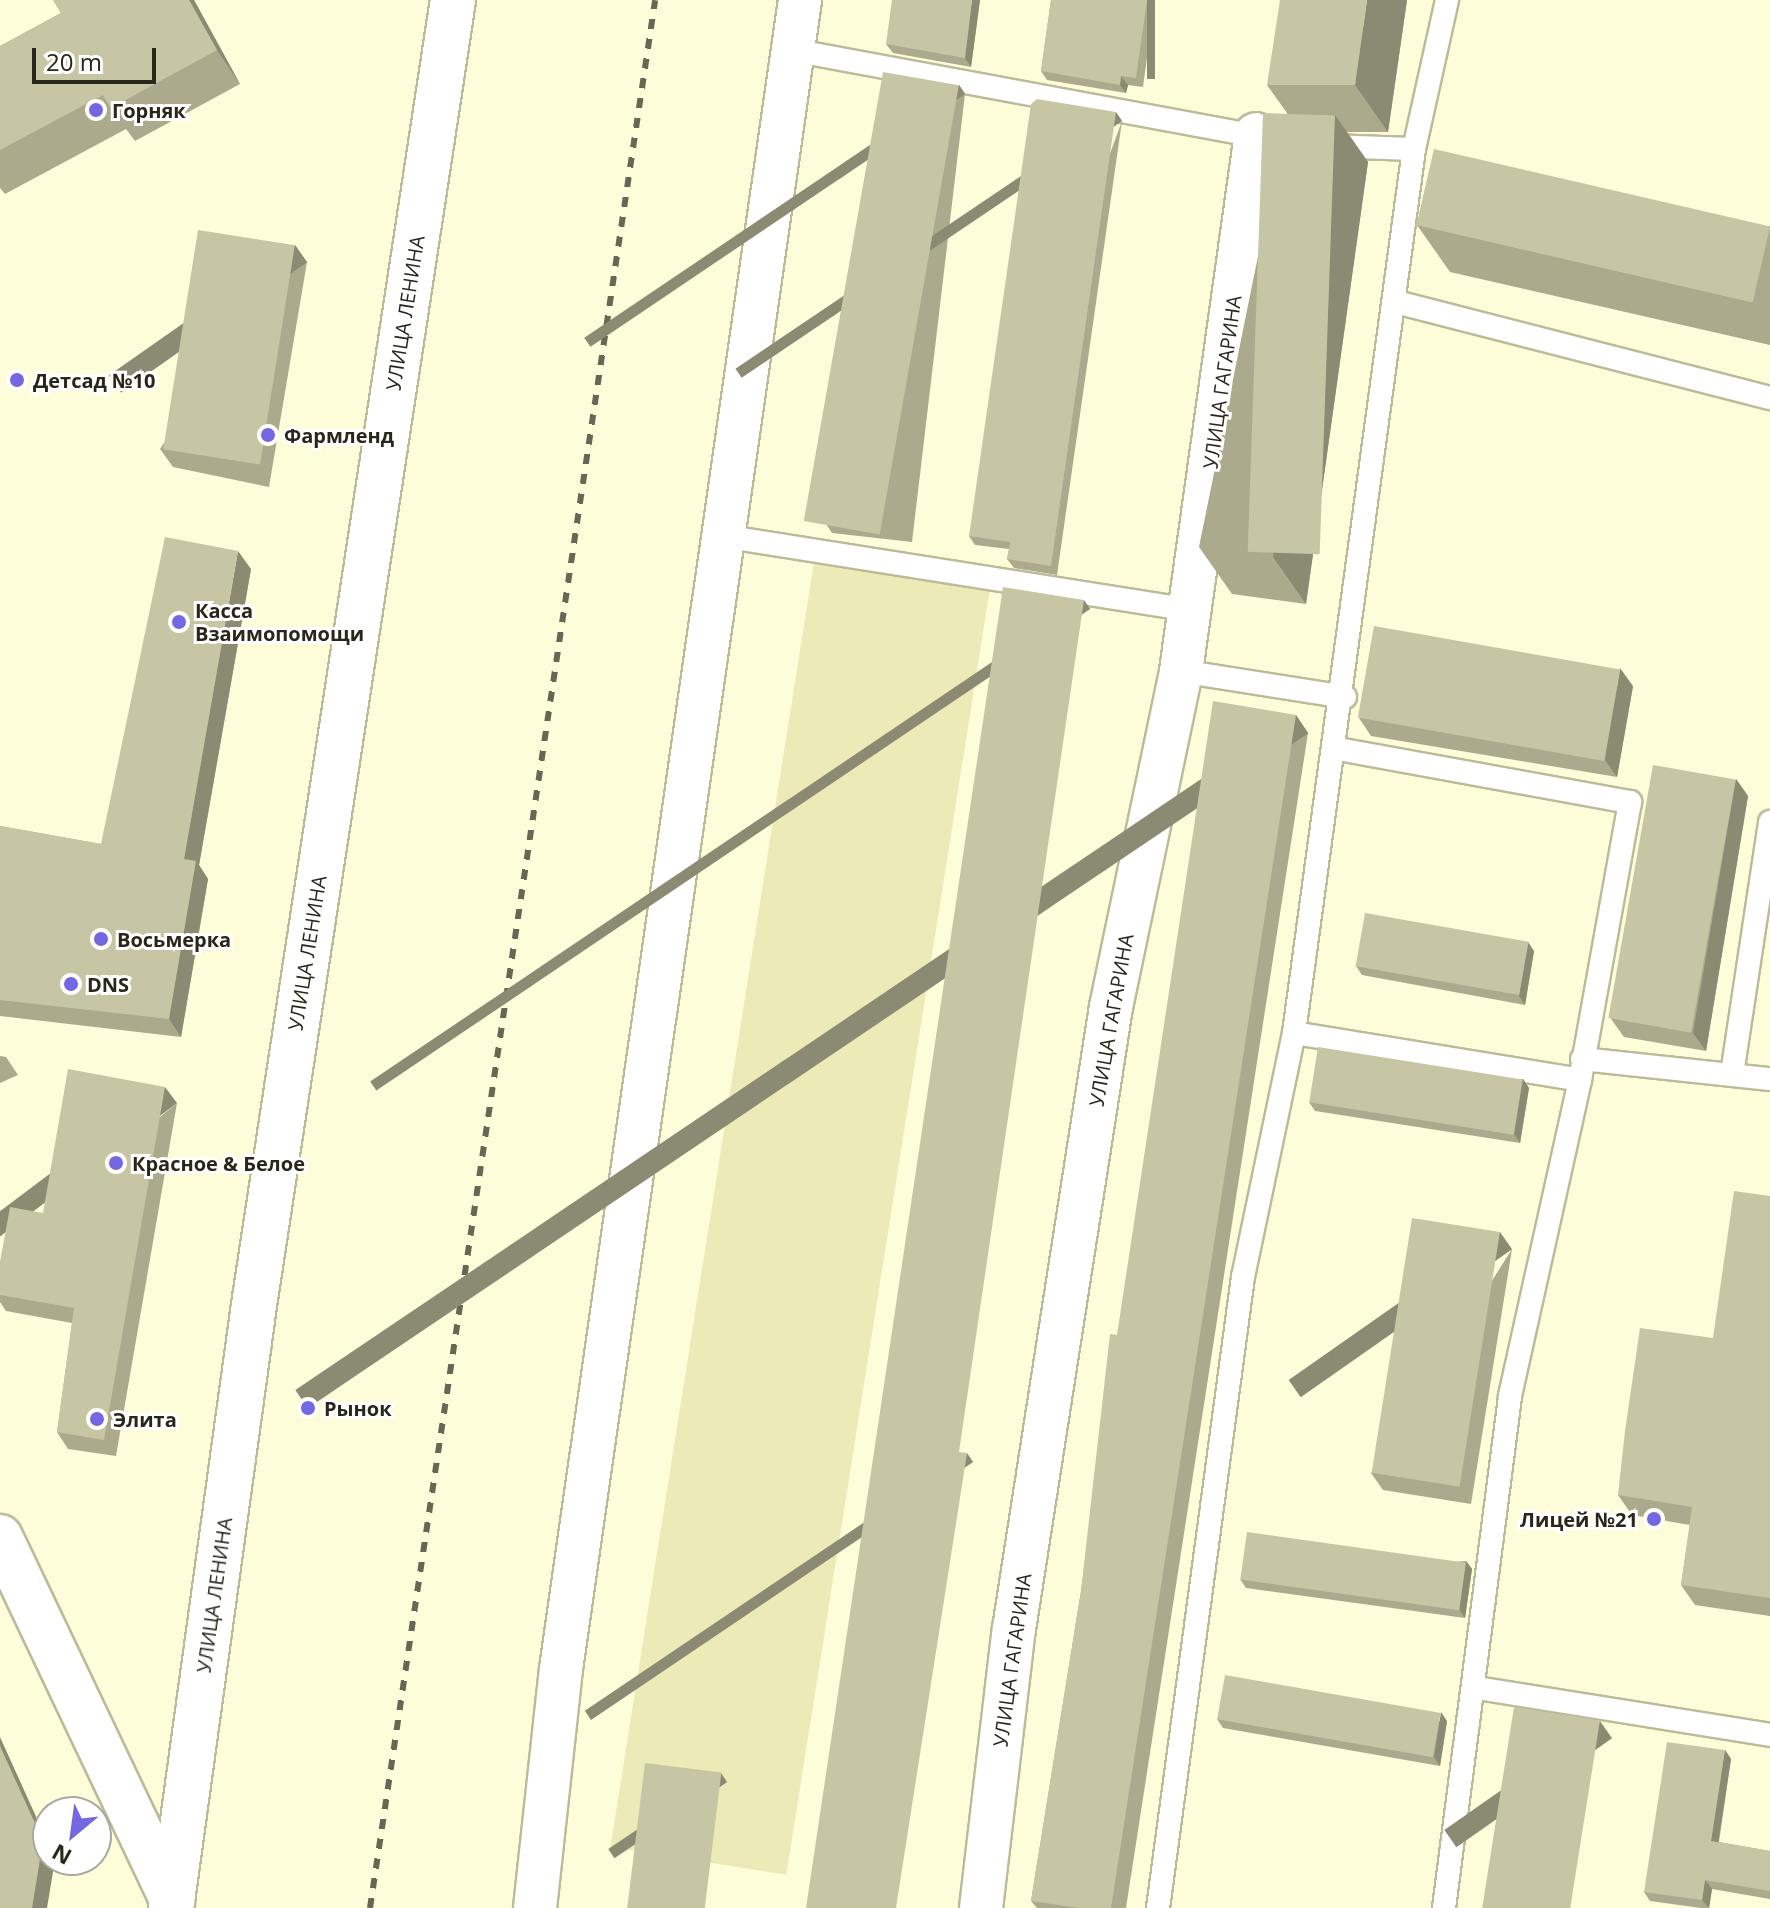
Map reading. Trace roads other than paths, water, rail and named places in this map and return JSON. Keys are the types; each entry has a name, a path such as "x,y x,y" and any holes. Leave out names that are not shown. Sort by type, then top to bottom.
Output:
{"street":[{"name":"УЛИЦА ЛЕНИНА","path":"171,1904 254,1305 453,0"},
{"path":"535,1908 561,1669 800,0"},
{"name":"УЛИЦА ГАГАРИНА","path":"981,1908 1014,1629 1111,1007 1181,671 1279,142"},
{"path":"0,1537 171,1904"}],"lane":[{"path":"1158,1908 1243,1277 1294,1033 1338,749 1414,149 1447,0"},
{"path":"792,50 1279,142 1414,149"},
{"path":"1396,302 1770,398"},
{"path":"723,536 1190,610"},
{"path":"1181,671 1345,697"},
{"path":"1338,749 1630,802 1581,1070 1510,1397 1477,1688 1444,1908"},
{"path":"1732,1074 1770,822"},
{"path":"1294,1033 1581,1070 1732,1074 1770,1079"},
{"path":"1477,1688 1770,1735"}],"railway":[{"path":"370,1908 655,0"}],"place":[{"name":"Горняк","path":"96,110"},
{"name":"Детсад №10","path":"17,380"},
{"name":"Фармленд","path":"268,435"},
{"name":"Касса Взаимопомощи","path":"179,622"},
{"name":"Восьмерка","path":"101,939"},
{"name":"DNS","path":"71,984"},
{"name":"Красное & Белое","path":"116,1163"},
{"name":"Рынок","path":"308,1408"},
{"name":"Элита","path":"97,1419"},
{"name":"Лицей №21","path":"1654,1519"}]}
